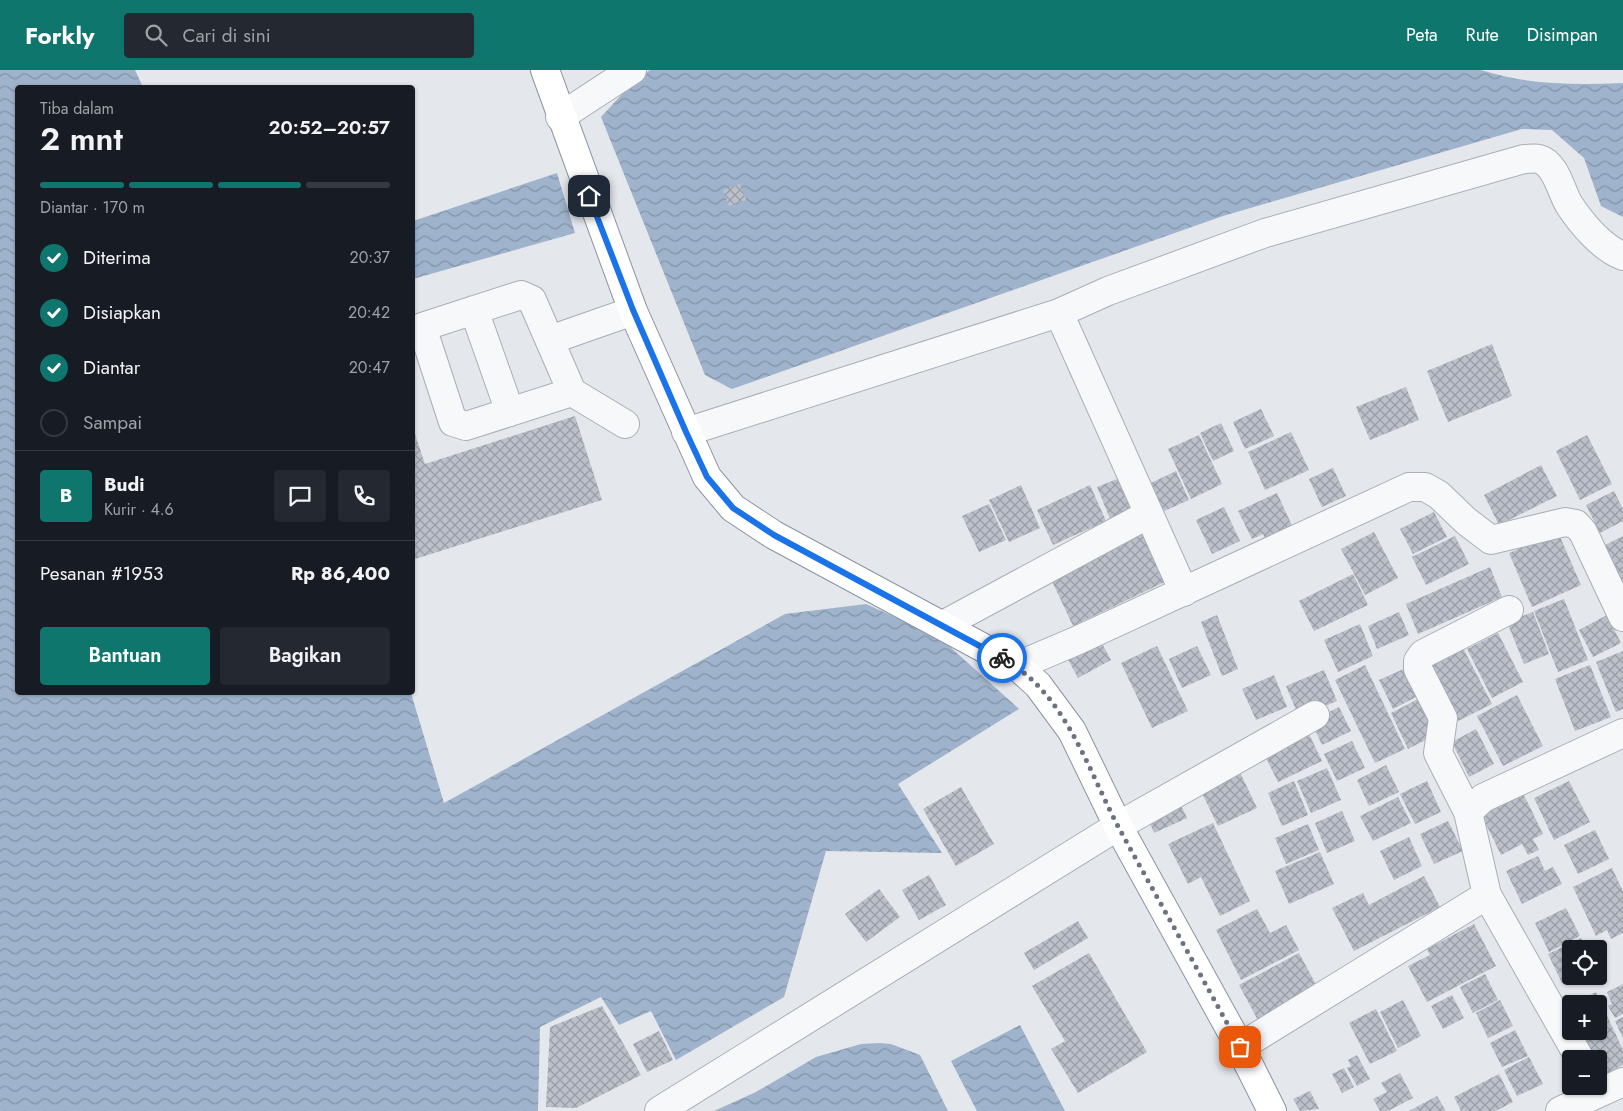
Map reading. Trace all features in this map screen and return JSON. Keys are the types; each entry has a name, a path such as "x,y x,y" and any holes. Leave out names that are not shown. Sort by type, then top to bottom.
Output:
{"highway":[{"path":"545,70 560,117 633,310 707,477 733,508 782,539 1017,666 1038,685 1072,731 1118,826 1240,1047 1272,1111"}],"street":[{"path":"560,117 632,70"},
{"path":"686,432 1059,313 1108,291 1265,233 1524,159 1540,159 1551,167 1570,206 1593,234 1616,253 1623,256"},
{"path":"572,392 466,426 454,422 422,328 521,295 532,300 572,392 625,424"},
{"path":"474,310 510,412"},
{"path":"550,340 633,310"},
{"path":"1059,313 1184,592"},
{"path":"1017,666 1184,592 1409,487 1425,487 1439,495 1466,521 1491,540 1517,535 1547,525 1565,522 1576,524 1587,540 1623,617"},
{"path":"943,625 1149,514"},
{"path":"1509,610 1423,654 1418,661 1418,669 1433,695 1443,718 1438,753 1468,812 1487,895 1575,1050"},
{"path":"660,1111 1118,826 1315,715"},
{"path":"1468,812 1483,798 1623,733"},
{"path":"1240,1047 1487,895"},
{"path":"1560,1111 1608,1093"}],"water":[{"path":"0,70 135,70 142,85 15,85 15,695 412,695 444,803 785,614 866,604 939,637 1019,709 898,784 942,853 826,851 784,997 676,1060 651,1011 619,1025 601,997 540,1027 538,1111 0,1111"},
{"path":"650,70 1481,70 1516,79 1551,83 1623,83 1623,217 1601,206 1584,158 1552,130 1522,129 1223,216 732,389 705,375 601,117 634,81"},
{"path":"557,173 575,233 415,278 415,220"},
{"path":"1020,1025 1065,1111 977,1111 951,1061"},
{"path":"861,1044 891,1044 920,1055 948,1111 714,1111 756,1092 816,1057"}],"building":[{"path":"740,184 746,200 729,206 723,190"},
{"path":"1492,344 1512,396 1448,422 1427,371"},
{"path":"1406,387 1419,420 1370,440 1356,407"},
{"path":"1261,409 1274,436 1245,449 1233,422"},
{"path":"575,416 602,500 415,559 415,434 425,464"},
{"path":"1221,423 1234,451 1213,461 1200,433"},
{"path":"1291,432 1309,470 1265,490 1248,452"},
{"path":"1199,435 1222,484 1191,499 1168,449"},
{"path":"1587,435 1612,484 1580,500 1556,451"},
{"path":"1541,465 1557,496 1499,525 1484,495"},
{"path":"1333,468 1346,496 1322,507 1309,479"},
{"path":"1176,471 1189,500 1162,512 1149,484"},
{"path":"1127,475 1143,514 1113,526 1097,487"},
{"path":"1021,485 1040,528 1009,542 989,500"},
{"path":"1090,485 1106,521 1053,545 1037,510"},
{"path":"1614,491 1623,509 1623,521 1600,533 1586,505"},
{"path":"1277,493 1296,534 1269,546 1263,534 1252,539 1238,511"},
{"path":"989,504 1006,540 979,552 962,516"},
{"path":"1224,507 1240,541 1212,554 1196,520"},
{"path":"1434,512 1447,537 1413,554 1400,529"},
{"path":"1149,531 1171,579 1073,626 1050,577"},
{"path":"1374,532 1398,578 1365,595 1341,549"},
{"path":"1558,532 1581,585 1532,607 1509,553"},
{"path":"1455,536 1469,564 1426,585 1412,557"},
{"path":"1623,536 1623,586 1603,546"},
{"path":"1490,567 1502,597 1418,634 1406,604"},
{"path":"1353,574 1368,605 1314,631 1299,601"},
{"path":"1564,599 1588,660 1558,672 1534,611"},
{"path":"1399,612 1409,635 1377,649 1368,626"},
{"path":"1533,612 1549,654 1524,664 1507,622"},
{"path":"1217,615 1238,669 1222,676 1201,622"},
{"path":"1607,615 1621,643 1593,657 1579,630"},
{"path":"1360,624 1373,656 1338,672 1324,640"},
{"path":"1498,633 1523,682 1492,698 1467,649"},
{"path":"1098,636 1111,660 1078,678 1065,654"},
{"path":"1157,646 1188,711 1152,728 1121,663"},
{"path":"1197,646 1211,675 1182,688 1169,659"},
{"path":"1463,648 1492,704 1452,724 1424,668"},
{"path":"1623,651 1623,709 1616,712 1596,662"},
{"path":"1365,665 1405,749 1375,763 1335,680"},
{"path":"1590,665 1611,717 1575,731 1555,679"},
{"path":"1408,667 1422,694 1393,709 1379,680"},
{"path":"1324,670 1337,701 1299,717 1286,686"},
{"path":"1274,675 1287,707 1256,720 1242,689"},
{"path":"1517,695 1543,746 1503,766 1477,716"},
{"path":"1418,699 1435,735 1408,749 1391,713"},
{"path":"1339,707 1351,731 1322,745 1311,721"},
{"path":"1476,729 1494,764 1469,777 1452,742"},
{"path":"1309,734 1322,761 1278,782 1265,756"},
{"path":"1352,741 1365,768 1337,781 1324,754"},
{"path":"1236,764 1257,808 1218,826 1197,783"},
{"path":"1386,765 1399,792 1369,806 1357,780"},
{"path":"1327,768 1341,800 1311,813 1297,781"},
{"path":"1294,781 1308,815 1282,826 1268,793"},
{"path":"1427,781 1441,812 1415,824 1400,794"},
{"path":"1569,781 1590,822 1554,840 1534,798"},
{"path":"961,787 994,844 956,866 923,809"},
{"path":"1523,793 1543,834 1533,839 1539,850 1528,855 1522,844 1501,855 1481,814"},
{"path":"1177,797 1187,818 1154,833 1145,812"},
{"path":"1398,797 1411,823 1373,841 1360,816"},
{"path":"1342,811 1355,841 1327,853 1315,823"},
{"path":"1448,821 1463,851 1434,864 1420,834"},
{"path":"1213,823 1250,901 1220,916 1201,877 1188,884 1168,844"},
{"path":"1308,824 1319,850 1286,864 1275,838"},
{"path":"1595,830 1609,859 1578,874 1564,845"},
{"path":"1409,837 1422,866 1394,880 1380,851"},
{"path":"1320,852 1334,884 1289,904 1275,871"},
{"path":"1538,856 1545,871 1553,867 1562,884 1522,904 1506,871"},
{"path":"1612,868 1623,891 1623,933 1611,939 1607,930 1596,936 1573,887"},
{"path":"929,875 946,905 919,920 902,890"},
{"path":"1424,876 1440,907 1354,951 1332,908 1363,893 1369,905"},
{"path":"879,889 900,917 866,942 845,914"},
{"path":"1566,908 1580,936 1572,940 1562,940 1562,945 1549,952 1535,923"},
{"path":"1257,909 1270,933 1286,925 1299,950 1241,980 1216,930"},
{"path":"1078,921 1088,938 1034,970 1024,953"},
{"path":"1474,924 1496,966 1427,1002 1408,966 1430,955 1427,949"},
{"path":"1562,947 1562,983 1548,954"},
{"path":"1089,953 1147,1052 1078,1093 1051,1049 1065,1041 1032,986"},
{"path":"1299,953 1320,992 1260,1024 1239,985"},
{"path":"1485,974 1498,1000 1473,1013 1460,987"},
{"path":"1623,984 1623,1014 1615,1018 1608,1006 1612,1004 1607,992"},
{"path":"1452,995 1464,1018 1443,1029 1431,1006"},
{"path":"1403,1000 1421,1036 1398,1048 1380,1012"},
{"path":"1500,1000 1513,1026 1488,1038 1476,1013"},
{"path":"602,1006 641,1075 576,1108 546,1107 550,1027"},
{"path":"1376,1009 1397,1051 1370,1064 1349,1023"},
{"path":"1607,1016 1623,1050 1623,1065 1607,1073 1607,1050 1581,1050 1580,1040 1607,1040"},
{"path":"1623,1017 1623,1038 1615,1021"},
{"path":"1515,1030 1528,1056 1502,1067 1490,1043"},
{"path":"659,1031 673,1060 647,1072 633,1044"},
{"path":"1357,1055 1370,1079 1357,1086 1347,1068 1351,1066 1348,1060"},
{"path":"1529,1057 1543,1084 1517,1096 1504,1070"},
{"path":"1344,1068 1354,1087 1342,1093 1332,1074"},
{"path":"1400,1073 1413,1098 1388,1111 1380,1111 1373,1099 1387,1092 1381,1083"},
{"path":"1499,1074 1513,1102 1496,1111 1461,1111 1454,1097"},
{"path":"1310,1091 1319,1109 1300,1111 1293,1099"},
{"path":"1437,1096 1446,1111 1409,1111"}],"way so far":[{"path":"1002,658 1017,666 1038,685 1072,731 1118,826 1240,1047"}],"route":[{"path":"589,196 633,310 686,432 707,477 733,508 774,535 1002,658"}]}
